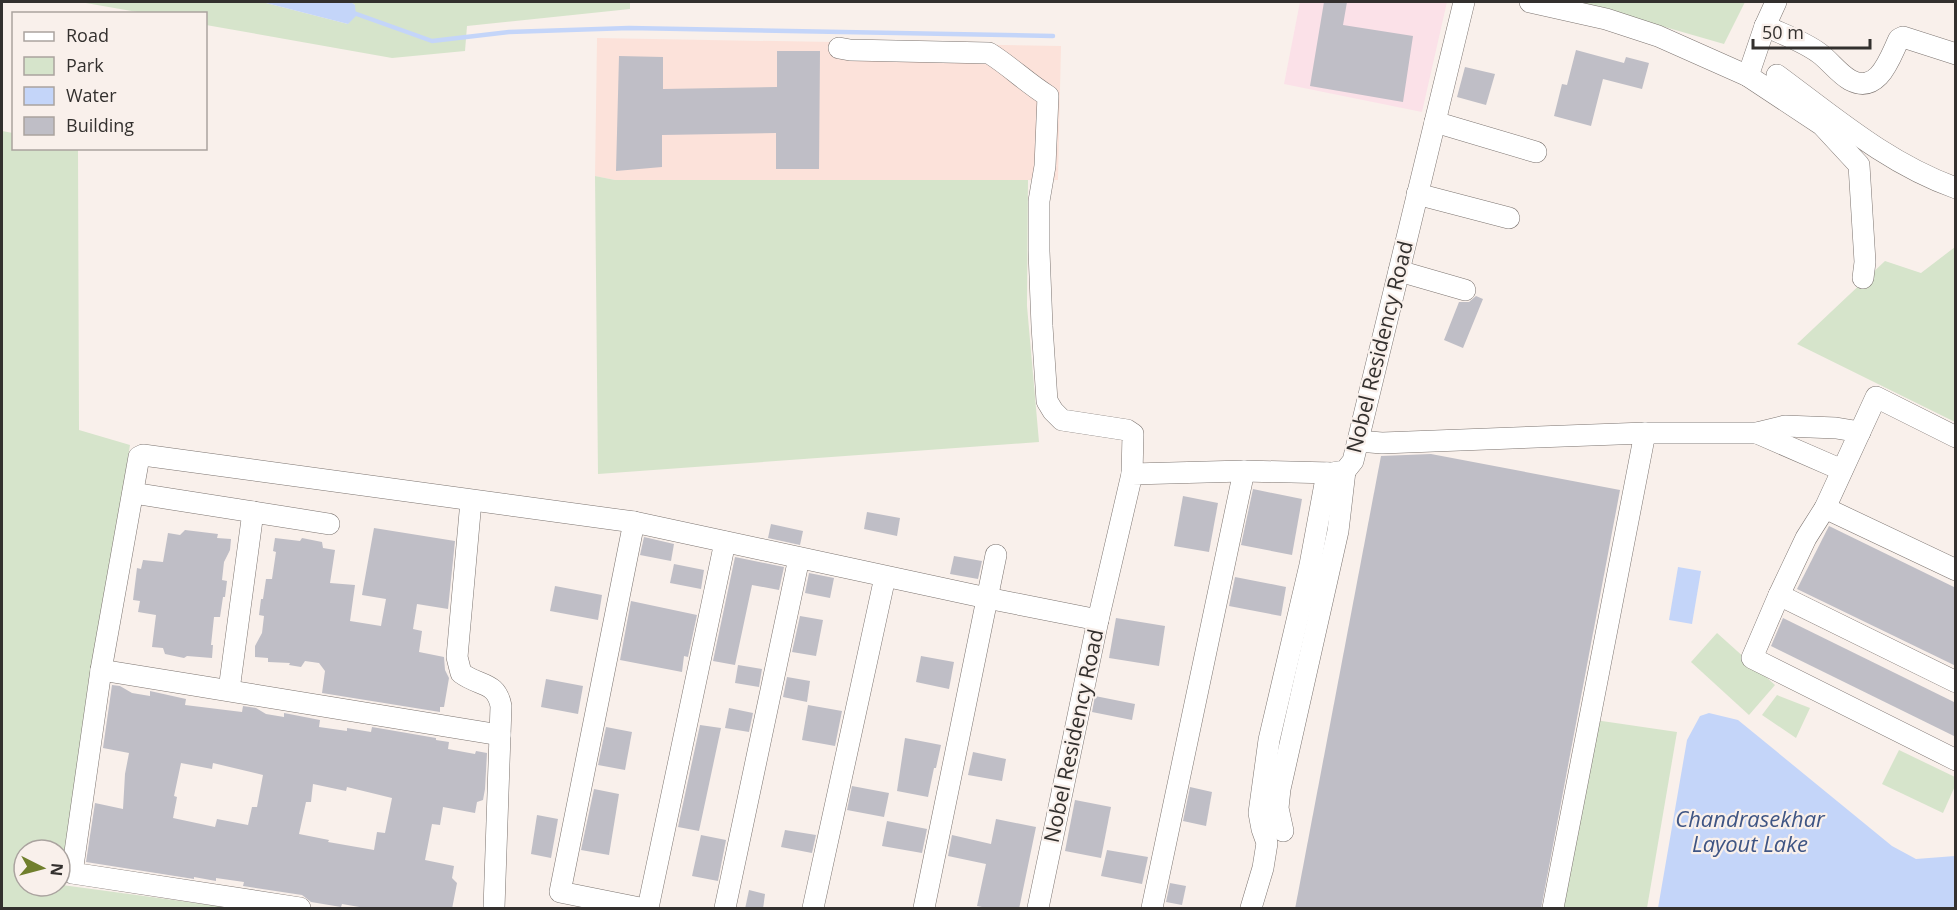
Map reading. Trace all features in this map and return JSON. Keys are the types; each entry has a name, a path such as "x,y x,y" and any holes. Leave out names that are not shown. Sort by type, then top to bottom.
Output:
{"street":[{"name":"Nobel Residency Road","path":"1038,909 1098,620 1132,474 1244,471 1336,472 1353,461 1464,2"},
{"path":"1530,2 1658,36 1748,76 1822,125 1859,165 1865,262 1863,278"},
{"path":"1748,76 1776,2"},
{"path":"1765,26 1814,49 1852,81 1861,83 1871,82 1882,74 1899,39 1904,37 1956,54"},
{"path":"839,48 990,53 1006,63 1027,83 1048,96 1045,165 1039,201 1039,251 1047,401 1062,420 1127,430 1133,434 1132,474"},
{"path":"1777,75 1868,142 1911,169 1956,188"},
{"path":"1435,122 1536,152"},
{"path":"1417,194 1509,218"},
{"path":"1399,271 1466,290"},
{"path":"1956,436 1876,398 1825,508 1806,538 1752,658 1956,760"},
{"path":"1359,436 1384,432 1418,441 1644,433 1757,433 1785,426 1836,428 1860,432"},
{"path":"1553,909 1644,433"},
{"path":"1757,433 1842,470"},
{"path":"300,909 72,873 101,670 139,457 143,455 634,522 885,577 1098,620"},
{"path":"1152,909 1244,471"},
{"path":"1283,831 1278,808 1280,789 1338,531 1336,472"},
{"path":"1251,908 1268,843 1259,813 1269,740 1336,472"},
{"path":"134,493 329,524"},
{"path":"471,501 458,657 461,673 472,681 492,688 498,693 501,706 494,909"},
{"path":"1825,508 1956,570"},
{"path":"229,690 253,512"},
{"path":"634,522 560,892 640,909"},
{"path":"648,909 725,542"},
{"path":"924,909 996,555"},
{"path":"725,909 799,558"},
{"path":"813,909 885,577"},
{"path":"1779,595 1956,682"},
{"path":"101,670 500,735"}],"shaded area":[{"path":"1300,2 1447,2 1422,112 1284,84"},
{"path":"597,38 1061,46 1058,180 615,180 595,176"}],"green space":[{"path":"80,2 262,2 348,24 355,5 351,2 630,2 630,9 467,26 465,51 392,58 207,25 207,12 137,12"},
{"path":"1578,2 1745,2 1724,44"},
{"path":"2,131 12,133 12,150 78,150 79,430 130,445 69,838 12,838 12,898 72,898 72,886 233,908 2,908"},
{"path":"595,176 615,180 1028,180 1027,306 1039,442 598,474"},
{"path":"1955,247 1955,422 1797,344 1885,261 1921,273"},
{"path":"1717,633 1775,685 1749,715 1691,662"},
{"path":"1777,695 1810,708 1796,738 1762,715"},
{"path":"1595,720 1677,732 1647,908 1558,908"},
{"path":"1899,750 1955,777 1955,786 1943,813 1882,784"}],"water":[{"path":"262,2 351,2 355,5 356,16 348,24"},
{"path":"1678,567 1701,571 1692,624 1669,620"},
{"name":"Chandrasekhar Layout Lake","path":"1709,713 1738,720 1892,846 1916,859 1955,856 1955,908 1658,908 1687,740 1700,716"}],"building":[{"path":"1324,2 1347,2 1343,25 1413,36 1403,102 1310,86"},
{"path":"1576,50 1624,63 1626,57 1649,63 1642,89 1603,79 1591,126 1554,116 1562,84 1567,85"},
{"path":"777,51 820,51 819,169 776,169 776,133 662,135 662,167 616,171 619,56 663,57 663,89 777,87"},
{"path":"1465,67 1495,74 1486,105 1457,97"},
{"path":"1476,296 1483,299 1463,348 1444,340 1459,302 1469,302"},
{"path":"1431,454 1620,490 1541,909 1295,909 1381,456"},
{"path":"1253,489 1302,499 1292,555 1241,545"},
{"path":"1183,496 1218,503 1209,552 1174,546"},
{"path":"867,512 900,518 897,536 864,529"},
{"path":"771,524 803,531 800,545 768,538"},
{"path":"1829,526 1956,588 1956,666 1797,589"},
{"path":"374,528 455,541 448,609 417,604 413,629 422,631 419,652 444,657 445,670 449,678 444,707 440,707 440,712 322,693 325,671 319,663 305,661 301,667 289,665 290,663 268,662 268,658 255,657 255,646 262,633 264,616 259,615 261,599 263,599 266,579 272,579 276,552 273,551 275,538 300,541 302,538 322,542 323,548 335,550 330,583 355,585 350,621 381,626 386,599 362,595"},
{"path":"185,530 218,534 217,538 231,539 230,550 224,562 222,580 227,581 225,597 223,597 220,617 214,617 212,658 187,656 184,658 165,654 163,648 152,647 156,615 138,612 140,601 133,600 137,568 141,569 143,560 163,562 168,533 180,535"},
{"path":"644,537 674,544 671,561 640,555"},
{"path":"954,556 982,561 978,579 950,574"},
{"path":"735,557 784,567 779,590 752,585 735,665 713,661"},
{"path":"674,564 704,570 701,589 670,583"},
{"path":"809,573 834,578 830,598 805,593"},
{"path":"1235,577 1286,587 1281,616 1229,606"},
{"path":"555,586 602,595 598,620 550,611"},
{"path":"631,601 697,615 688,657 684,656 682,672 620,660"},
{"path":"800,616 823,620 816,656 792,652"},
{"path":"1116,618 1165,626 1159,666 1109,658"},
{"path":"1783,618 1956,703 1956,737 1771,646"},
{"path":"921,656 954,662 949,689 916,682"},
{"path":"738,665 762,669 759,687 735,683"},
{"path":"787,677 810,681 807,702 783,697"},
{"path":"546,679 583,686 578,714 541,707"},
{"path":"112,685 120,686 132,693 150,696 150,691 186,699 185,705 242,712 243,706 256,708 266,714 284,717 284,713 320,720 319,727 371,732 372,727 436,738 436,740 449,742 448,749 475,754 476,751 487,753 483,800 477,802 475,813 443,807 440,825 432,824 425,860 454,866 452,878 457,883 452,909 371,909 342,904 341,907 311,902 302,895 243,886 244,882 216,878 216,881 194,877 194,879 86,862 95,803 123,809 129,753 103,748","holes":["181,763 212,769 213,763 263,775 257,807 252,807 248,825 217,819 215,827 173,818 177,797 174,796","313,784 346,791 347,787 392,798 385,833 377,832 374,850 299,834 306,802 311,802"]},
{"path":"1095,696 1135,704 1132,720 1092,712"},
{"path":"808,705 842,711 835,746 802,740"},
{"path":"729,708 753,713 749,732 725,728"},
{"path":"700,725 721,728 699,831 678,827"},
{"path":"606,727 632,732 625,770 598,765"},
{"path":"905,738 941,745 928,797 897,791"},
{"path":"973,752 1006,759 1002,781 968,775"},
{"path":"852,786 889,793 884,817 847,810"},
{"path":"1190,787 1212,792 1206,826 1183,821"},
{"path":"594,789 619,794 609,855 581,850"},
{"path":"1075,800 1111,807 1101,858 1065,851"},
{"path":"537,815 558,819 551,858 531,854"},
{"path":"996,819 1036,827 1019,909 992,909 977,906 986,864 948,856 952,835 991,844"},
{"path":"887,821 927,829 922,853 882,846"},
{"path":"785,830 816,835 812,853 781,847"},
{"path":"701,835 726,840 718,881 692,876"},
{"path":"1107,850 1148,857 1142,884 1101,876"},
{"path":"1170,883 1186,886 1182,905 1166,902"},
{"path":"749,890 765,894 763,909 745,909"}],"waterway":[{"path":"351,12 432,41 509,32 629,28 1053,36"}]}
